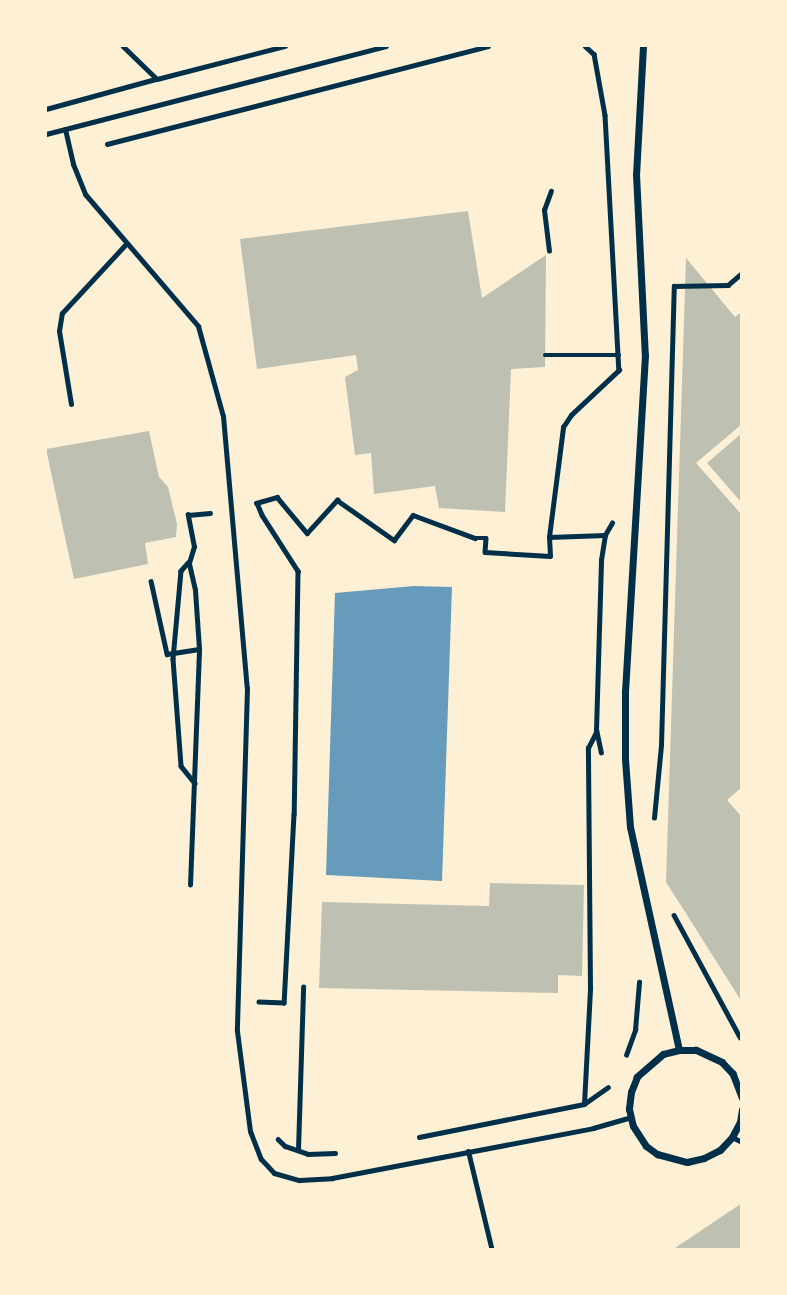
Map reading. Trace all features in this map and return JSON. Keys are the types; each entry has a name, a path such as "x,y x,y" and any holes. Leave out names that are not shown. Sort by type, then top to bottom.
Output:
{"street":[{"path":"643,46 636,174 645,355 625,691 625,759 631,827 679,1050"},
{"path":"741,1098 739,1081 722,1062 710,1054 679,1050 663,1054 648,1064 637,1077 631,1092 631,1117 633,1126 646,1146 657,1154 676,1161 704,1158 720,1150 732,1138 740,1122 741,1109"}],"lane":[{"path":"46,134 386,46"},
{"path":"65,129 73,164 85,194 198,327 223,416 247,688 237,1031 250,1131 261,1158 274,1173 299,1180 332,1178 593,1128 631,1117"},
{"path":"71,404 59,331 62,313 126,244"},
{"path":"732,1138 741,1142"},
{"path":"468,1151 491,1247"}],"path":[{"path":"123,46 157,79"},
{"path":"46,109 285,46"},
{"path":"107,145 488,46"},
{"path":"585,46 594,54 604,106 619,383"},
{"path":"549,251 544,210 551,191"},
{"path":"654,821 661,745 674,286 728,285 741,273"},
{"path":"545,355 619,355"},
{"path":"195,783 181,766 174,654 181,571 189,563 194,547 188,515 232,510 277,496 307,533 337,500 394,540 414,515 475,538 486,538 485,552 550,556 549,537 563,427 571,415 619,370"},
{"path":"254,1008 255,1002 284,1003 294,814 298,571 257,503"},
{"path":"601,755 596,730 601,560 605,536 614,517"},
{"path":"549,537 605,536"},
{"path":"189,563 195,590 199,649 190,885"},
{"path":"151,581 167,654 199,649"},
{"path":"584,1104 590,988 588,748 596,730"},
{"path":"671,909 740,1037"},
{"path":"623,1061 635,1030 639,976"},
{"path":"298,1150 303,987"},
{"path":"413,1138 584,1104 606,1090 613,1081"},
{"path":"270,1130 285,1146 308,1154 348,1151"}],"water":[{"path":"414,586 452,587 442,881 326,875 335,593"}],"building":[{"path":"468,211 482,298 546,255 545,367 511,369 505,512 439,508 435,486 374,494 371,453 355,455 345,377 358,370 356,355 257,369 240,239"},
{"path":"686,258 735,317 740,313 742,316 742,424 696,463 742,515 742,787 727,800 742,817 742,1002 666,882"},
{"path":"149,431 159,477 168,487 177,524 176,537 145,543 148,564 74,579 46,449"},
{"path":"742,433 742,503 707,463"},
{"path":"490,883 584,885 582,976 558,975 558,993 319,988 322,902 489,906"},
{"path":"742,1203 742,1250 672,1250"}]}
